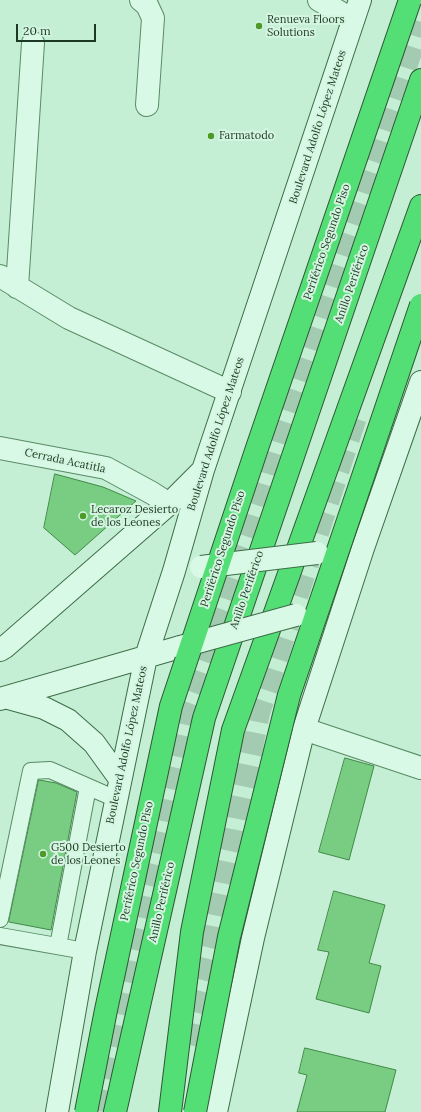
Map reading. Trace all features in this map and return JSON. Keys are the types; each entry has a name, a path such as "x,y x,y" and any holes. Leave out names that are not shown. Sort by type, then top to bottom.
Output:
{"highway":[{"name":"Periférico Segundo Piso","path":"86,1112 106,1010 171,706 257,448 410,0"},
{"name":"Anillo Periférico","path":"115,1112 204,718 421,80"},
{"path":"170,1111 192,932 234,730 421,206"},
{"path":"195,1112 229,937 290,695 421,305"},
{"path":"170,1111 186,1044"}],"main road":[{"path":"141,0 147,5 154,18 147,105"},
{"path":"319,0 353,20"},
{"name":"Boulevard Adolfo López Mateos","path":"57,1112 85,951 146,657 174,571 203,470 360,0"},
{"path":"33,43 8,281 69,318 230,392"},
{"path":"216,1112 253,938 304,729 363,548 421,382"},
{"name":"Cerrada Acatitla","path":"0,448 106,468 169,504"},
{"path":"0,650 169,504 203,470"},
{"path":"174,571 363,548"},
{"path":"4,698 180,647 345,603"},
{"path":"4,698 44,708 68,720 94,743 118,789"},
{"path":"304,729 421,768"}],"lane":[{"path":"0,919 31,771 50,770 88,787 118,789"},
{"path":"58,946 88,787"},
{"path":"0,936 85,951"}],"building":[{"name":"Lecaroz Desierto de los Leones","path":"55,474 103,487 136,501 75,555 44,528"},
{"path":"345,758 374,766 349,860 319,852"},
{"name":"G500 Desierto de los Leones","path":"39,780 56,783 77,792 51,930 9,922"},
{"path":"334,891 385,905 369,963 381,966 369,1013 316,999 329,952 318,950"},
{"path":"305,1048 396,1070 385,1112 297,1112 307,1075 299,1073"}],"tunnel":[{"path":"103,1112 136,950 187,716 256,521 284,431 421,22"},
{"path":"186,1044 214,934 259,713 357,414"}],"place":[{"name":"Renueva Floors Solutions","path":"259,26"},
{"name":"Farmatodo","path":"211,136"},
{"name":"Lecaroz Desierto de los Leones","path":"83,516"},
{"name":"G500 Desierto de los Leones","path":"43,854"}]}
